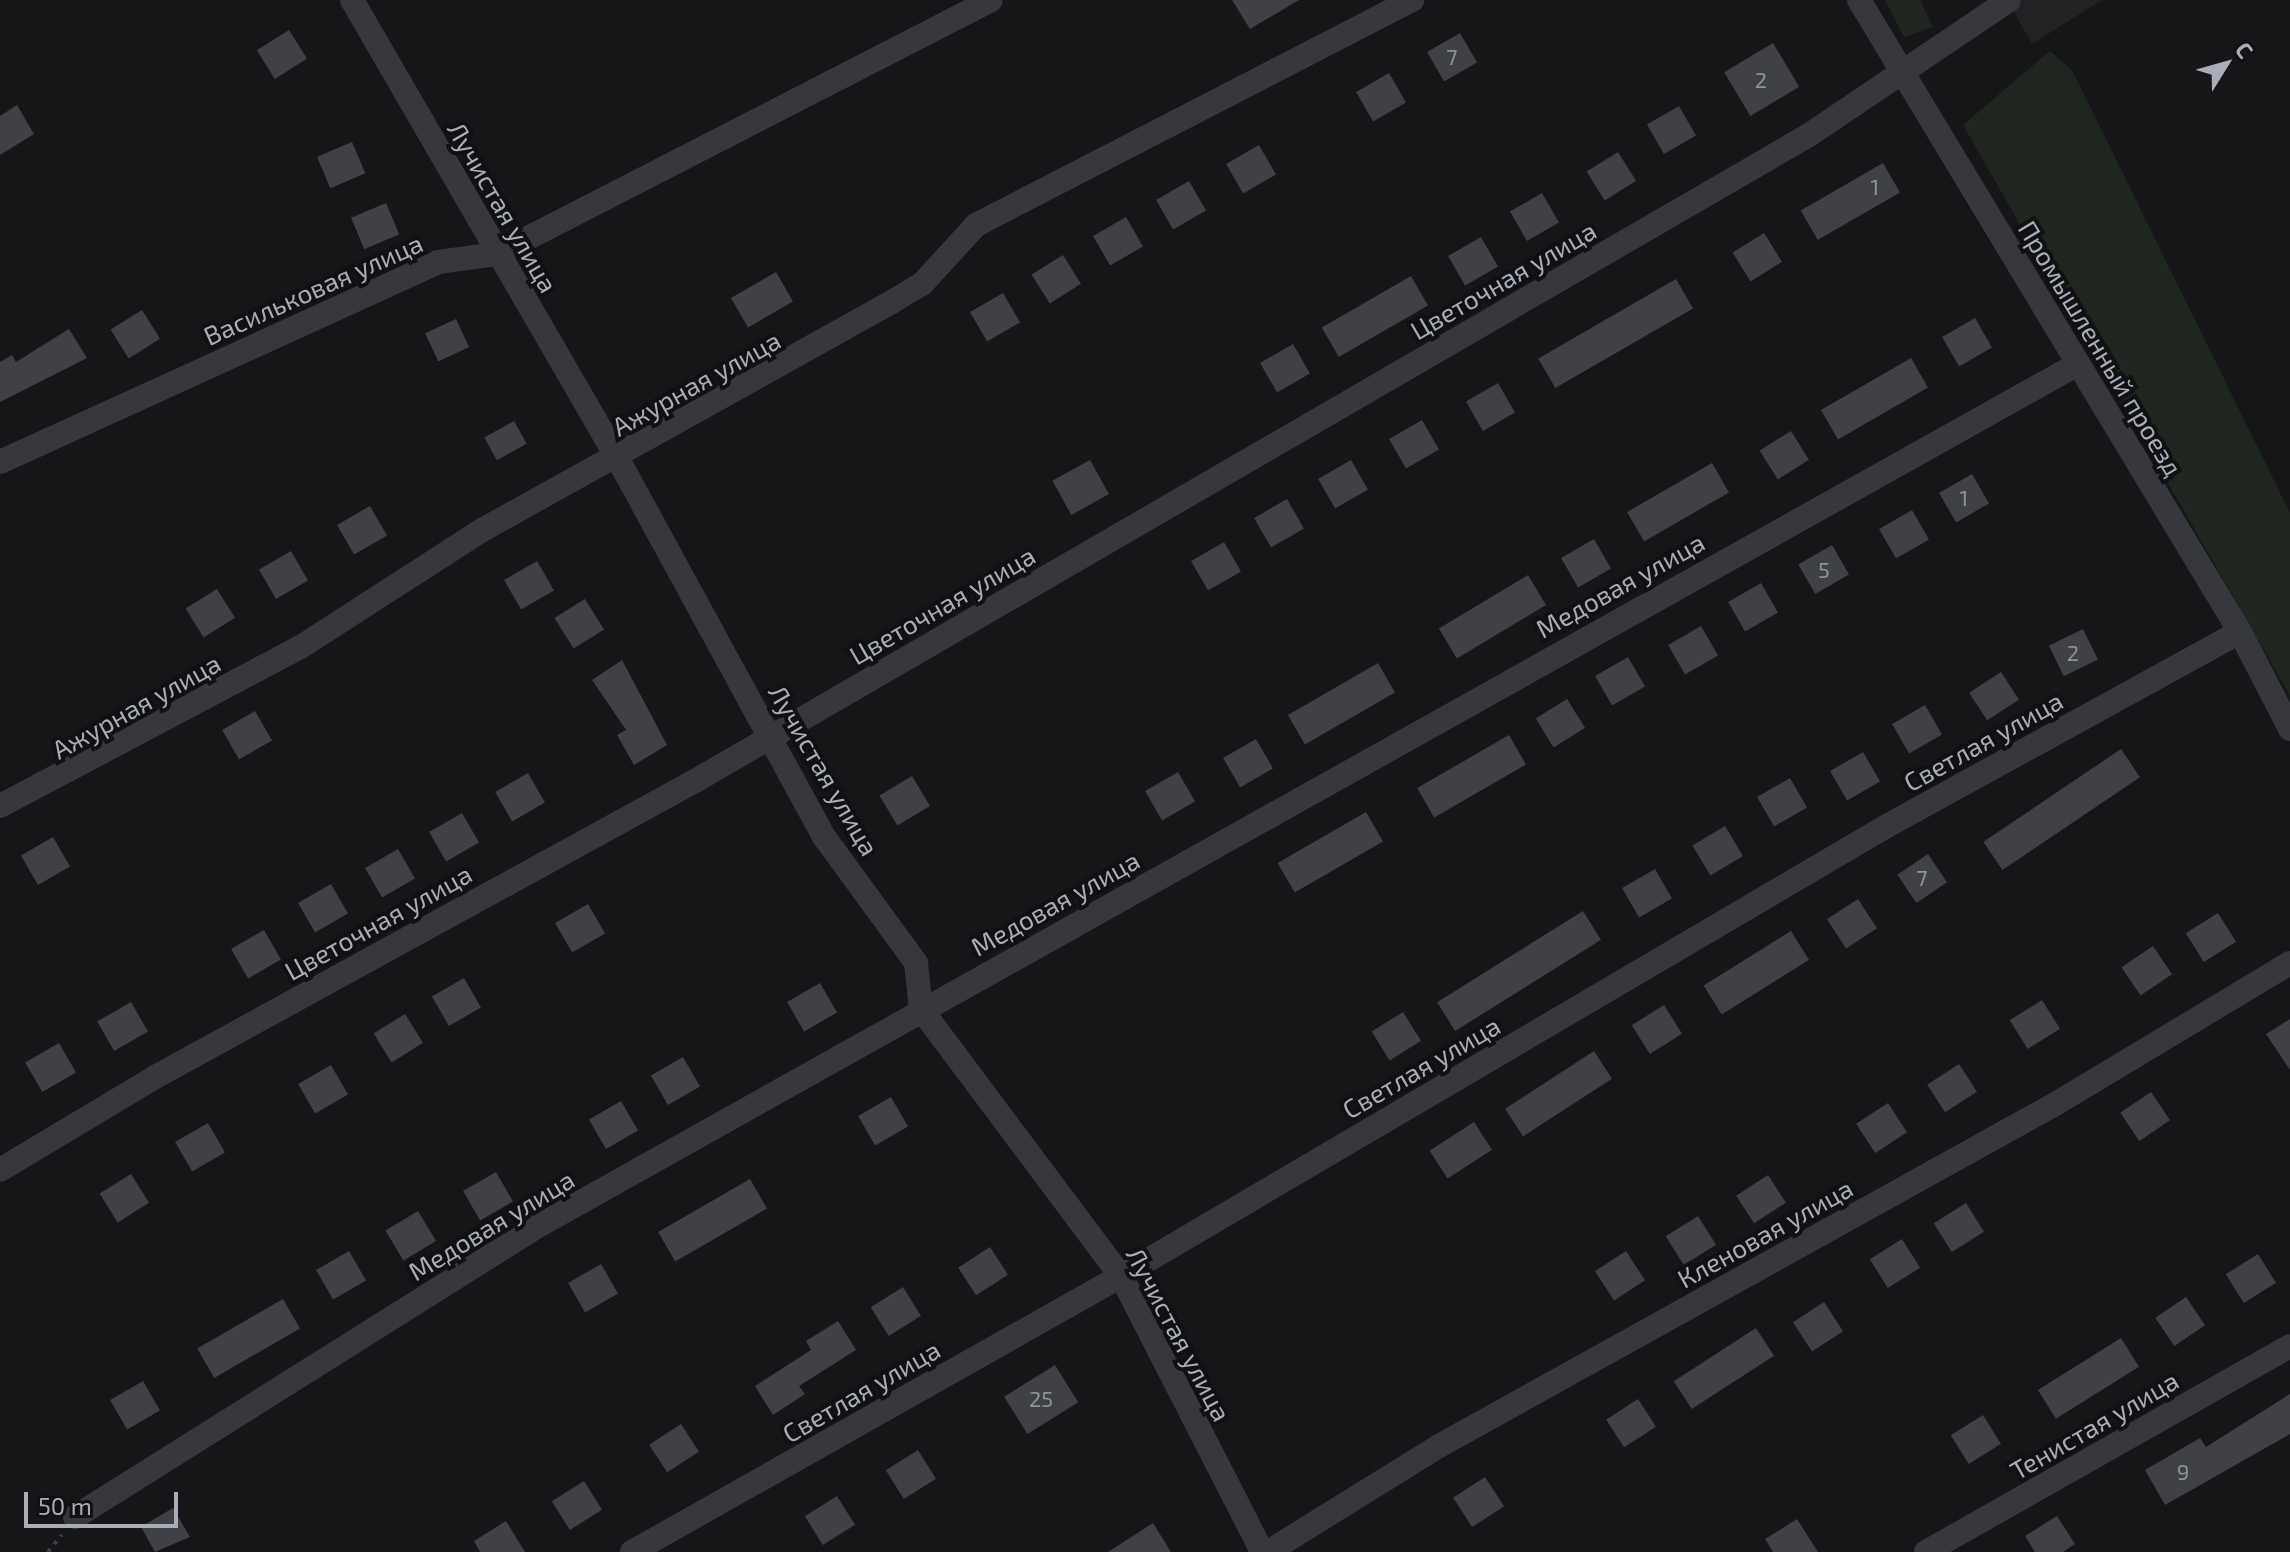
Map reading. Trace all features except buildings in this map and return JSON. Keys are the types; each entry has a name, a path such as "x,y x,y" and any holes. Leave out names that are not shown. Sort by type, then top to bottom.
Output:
{"street":[{"name":"Лучистая улица","path":"352,0 618,459 825,838 916,963 921,1009 1121,1276 1265,1552"},
{"name":"Васильковая улица","path":"0,462 438,262 497,254 991,0"},
{"name":"Ажурная улица","path":"0,806 299,648 484,529 618,459 922,284 976,225 1412,0"},
{"name":"Промышленный проезд","path":"1859,0 2240,632 2290,729"},
{"name":"Цветочная улица","path":"0,1170 157,1076 768,738 1904,74 2009,0"},
{"name":"Медовая улица","path":"75,1517 538,1226 2078,364"},
{"name":"Светлая улица","path":"632,1552 1121,1276 1885,827 2240,632"},
{"name":"Кленовая улица","path":"1265,1552 1439,1446 2057,1103 2290,963"},
{"name":"Тенистая улица","path":"1926,1552 2290,1346"}],"shaded area":[{"path":"1885,0 1920,0 1933,27 1904,37"},
{"path":"2007,0 2102,0 2032,44"},
{"path":"2050,51 2072,70 2290,513 2290,696 1963,125"}]}
